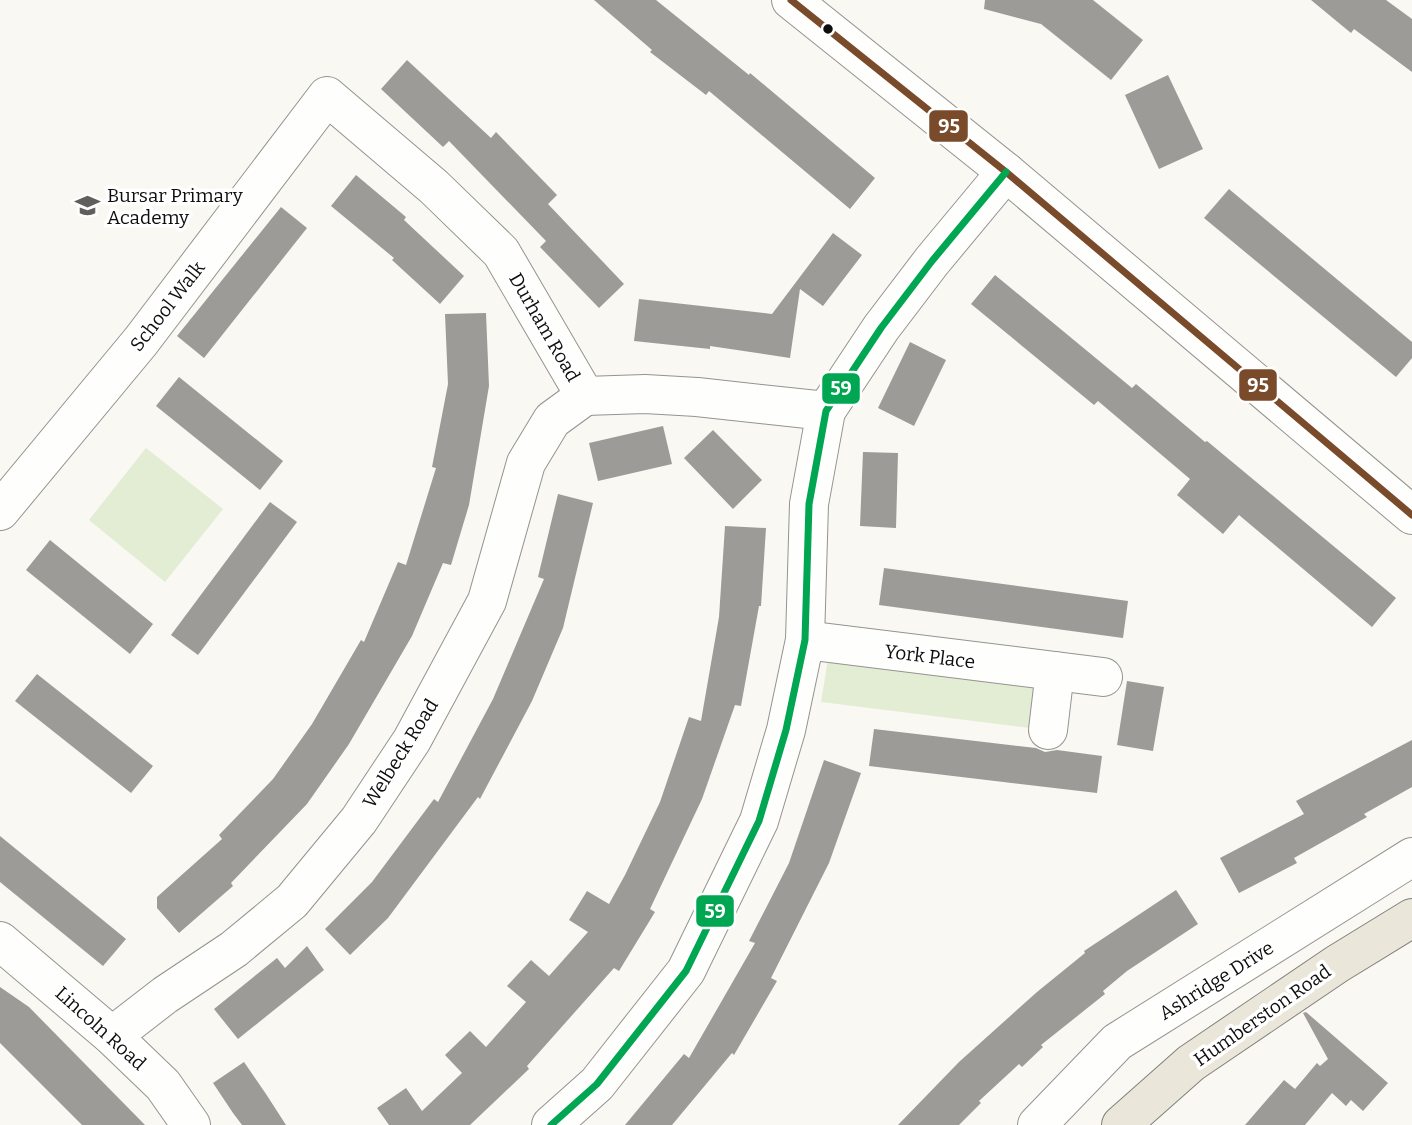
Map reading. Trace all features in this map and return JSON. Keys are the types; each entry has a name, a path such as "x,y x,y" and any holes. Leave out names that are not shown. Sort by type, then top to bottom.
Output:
{"main road":[{"name":"Humberston Road","path":"1121,1125 1191,1063 1337,964 1412,918"}],"street":[{"path":"791,0 1006,172 1412,514"},
{"name":"Durham Road","path":"327,96 434,187 501,252 585,396 684,396 826,411"},
{"name":"School Walk","path":"0,511 141,341 327,96"},
{"path":"551,1125 597,1084 686,971 758,821 786,730 805,640 808,504 826,411 888,319 1006,172"},
{"name":"Welbeck Road","path":"112,1036 165,995 234,949 292,901 359,820 412,740 487,601 526,463 552,420 585,396"},
{"name":"York Place","path":"805,640 1102,677"},
{"path":"1048,730 1055,671"},
{"name":"Ashridge Drive","path":"1037,1125 1117,1042 1412,857"},
{"name":"Lincoln Road","path":"0,941 112,1036 163,1085 191,1125"}],"green space":[{"path":"146,448 223,509 165,582 89,520"},
{"path":"829,653 1044,679 1038,729 821,702"}],"building":[{"path":"594,0 656,0 749,75 750,73 875,178 850,209 709,91 706,95 650,52 652,50"},
{"path":"985,0 1093,0 1143,40 1111,80 1041,24 984,9"},
{"path":"1311,0 1386,0 1412,19 1412,72 1354,29 1351,33"},
{"path":"407,60 491,138 496,132 557,195 548,204 624,284 599,308 540,247 546,241 449,141 443,147 381,89"},
{"path":"1168,75 1203,149 1159,169 1125,95"},
{"path":"356,175 406,217 404,220 464,276 440,304 392,260 394,258 331,206"},
{"path":"1229,189 1412,342 1412,358 1396,377 1204,218"},
{"path":"281,207 307,228 204,358 177,336"},
{"path":"833,233 862,255 823,306 800,289 790,358 710,346 710,349 634,341 639,299 772,314"},
{"path":"995,275 1132,388 1136,384 1207,441 1396,598 1372,627 1239,515 1223,534 1177,495 1190,479 1098,401 1094,405 971,304"},
{"path":"486,313 489,386 469,505 451,565 443,563 412,636 349,744 307,804 231,883 233,886 179,933 157,908 157,897 222,839 219,835 273,779 312,724 361,640 364,642 398,562 406,565 436,468 432,467 448,384 445,314"},
{"path":"910,342 946,360 914,426 878,408"},
{"path":"179,377 283,461 260,490 156,406"},
{"path":"663,426 672,464 598,481 589,443"},
{"path":"713,430 762,480 733,509 684,458"},
{"path":"863,452 898,453 896,528 860,526"},
{"path":"558,494 593,503 563,628 532,701 480,799 478,797 388,918 350,955 325,929 372,882 434,799 438,802 493,699 544,579 538,577"},
{"path":"270,502 297,522 198,655 171,635"},
{"path":"725,526 766,528 761,606 741,706 735,705 702,799 650,909 655,912 619,971 614,968 527,1066 529,1069 470,1125 389,1125 377,1108 406,1088 422,1111 462,1073 445,1055 470,1031 486,1047 526,1002 507,986 531,960 549,976 588,932 569,920 587,891 609,904 660,802 689,717 701,721 719,617"},
{"path":"50,540 153,624 130,654 26,570"},
{"path":"884,568 1128,601 1123,638 879,605"},
{"path":"37,674 153,766 131,793 15,701"},
{"path":"1127,681 1164,687 1153,751 1117,745"},
{"path":"874,729 1036,748 1045,752 1057,750 1102,756 1097,793 869,766"},
{"path":"1412,740 1412,787 1364,814 1367,817 1294,858 1297,863 1239,893 1220,858 1304,814 1296,801"},
{"path":"824,760 861,773 829,863 771,978 777,981 734,1055 732,1053 672,1125 625,1125 684,1054 689,1058 755,943 749,941 789,863"},
{"path":"0,836 126,939 103,966 0,882"},
{"path":"1176,890 1198,924 1127,971 1103,991 1105,994 1041,1045 1043,1047 1022,1067 1019,1064 979,1101 981,1103 959,1125 898,1125 959,1062 1085,953 1084,951"},
{"path":"307,946 324,970 238,1039 214,1009 277,958 285,968"},
{"path":"0,987 29,1007 145,1125 82,1125 0,1043"},
{"path":"1306,1012 1388,1083 1363,1111 1351,1100 1346,1106 1332,1093 1305,1125 1245,1125 1284,1080 1295,1089 1317,1063 1320,1066 1328,1059 1303,1013"},
{"path":"244,1062 286,1125 242,1125 213,1083"}],"transit line":[{"name":"95","path":"791,0 1006,172 1412,515"},
{"name":"59","path":"551,1125 597,1084 686,971 759,821 786,730 805,640 809,504 826,411 881,328 1006,172"}],"place":[{"name":"Bursar Primary Academy","path":"87,206"}]}
